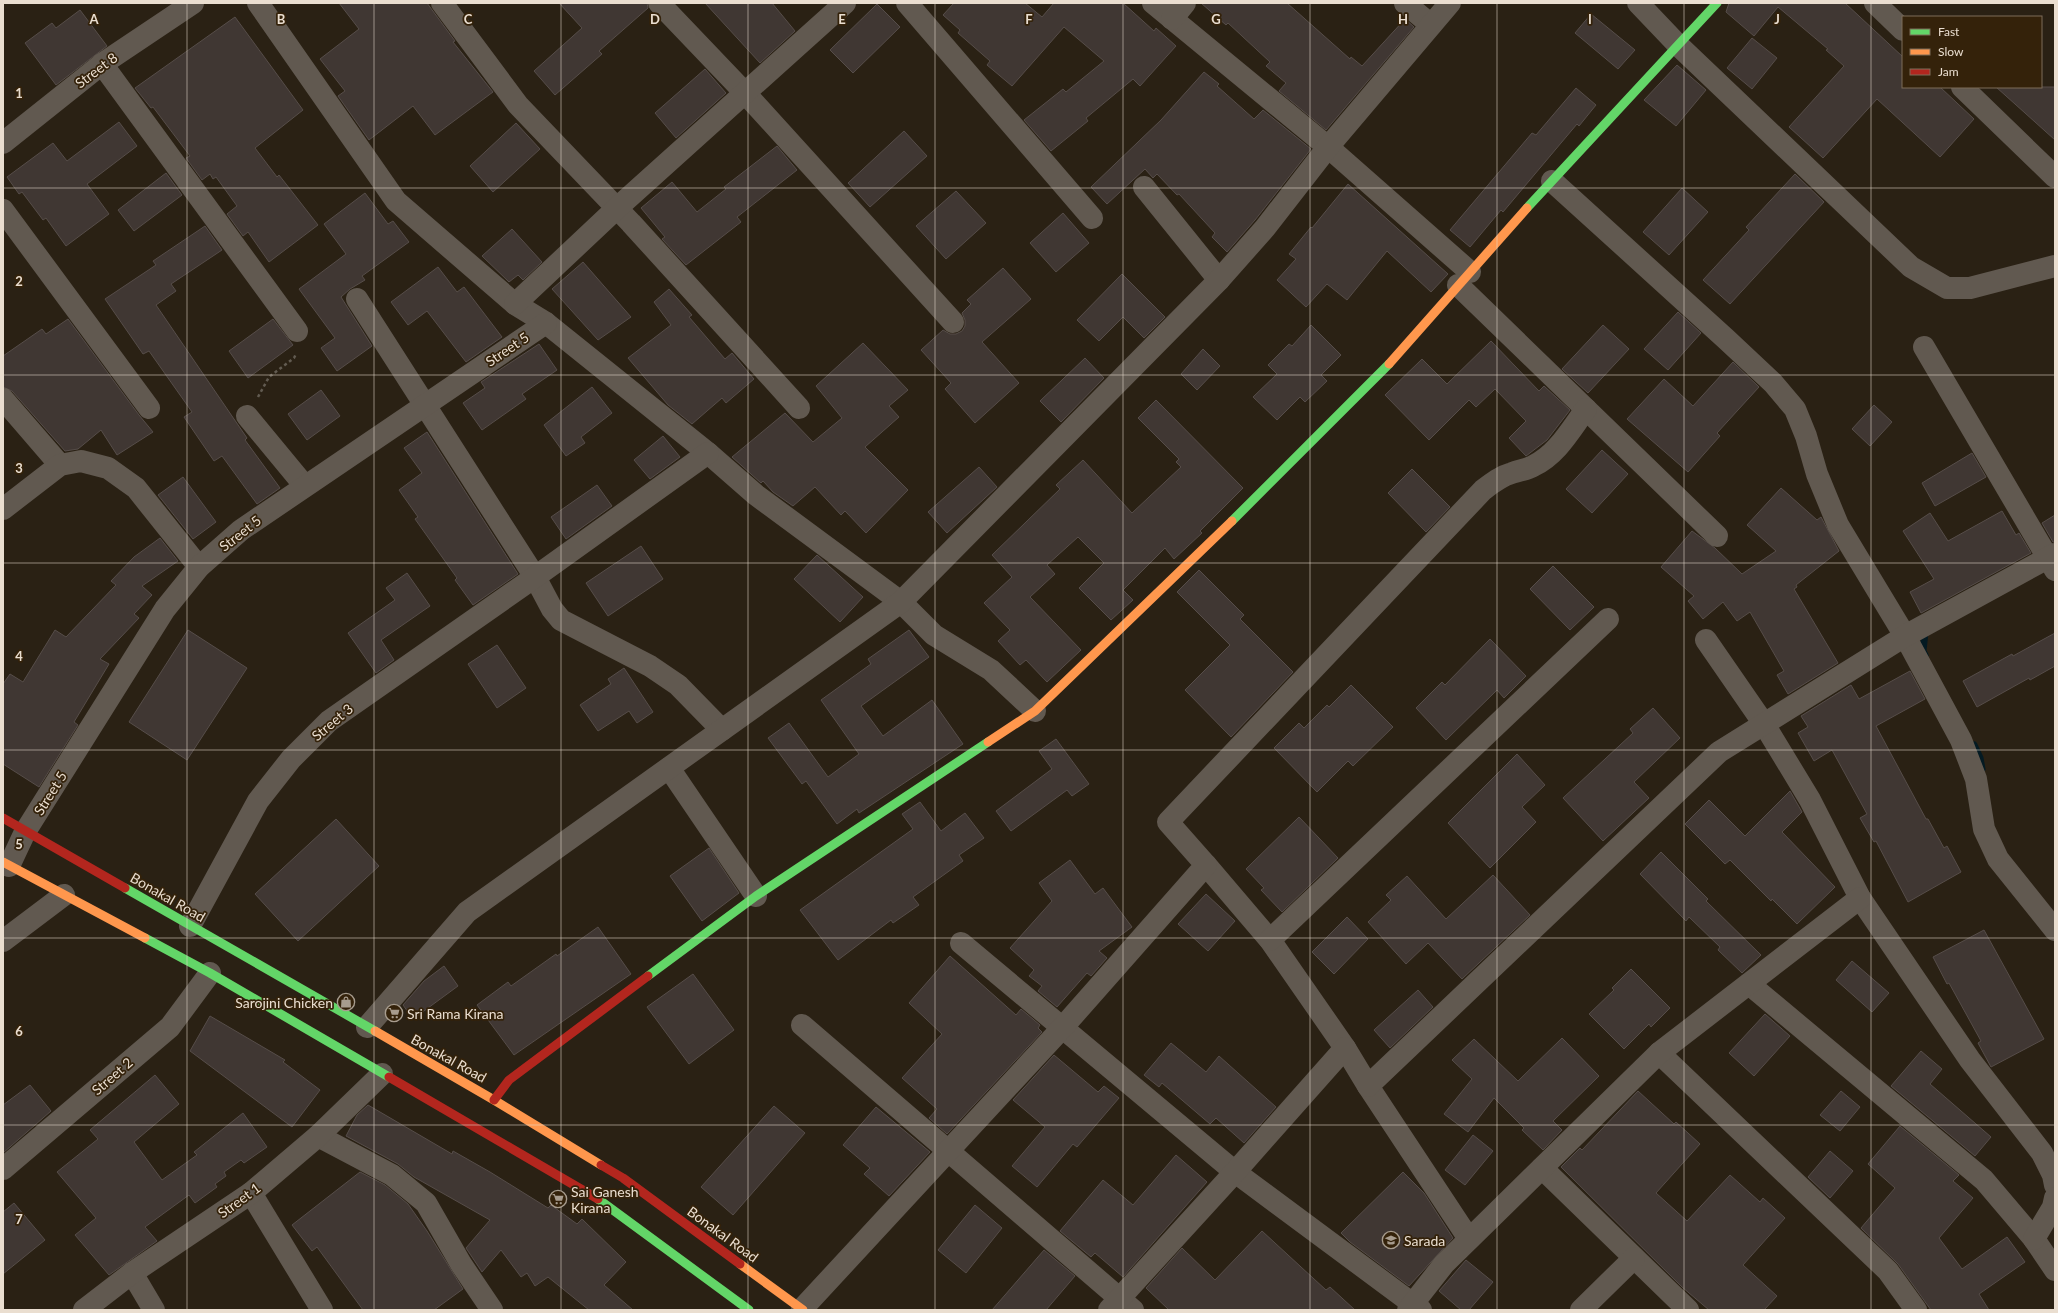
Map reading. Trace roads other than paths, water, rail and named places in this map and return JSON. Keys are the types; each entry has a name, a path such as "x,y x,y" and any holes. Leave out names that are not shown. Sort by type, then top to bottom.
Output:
{"main road":[{"path":"494,1100 509,1080 756,896 1035,712 1398,355 1552,181 1679,46 1717,3"},
{"name":"Bonakal Road","path":"3,818 494,1100 623,1178 803,1310"},
{"path":"6,864 210,973 342,1049 382,1074 477,1127 597,1199 749,1310"}],"street":[{"name":"Street 8","path":"3,143 102,64 193,3"},
{"path":"258,3 396,201 515,304 546,323 708,453 756,495 901,602 934,635 991,670 1035,712"},
{"path":"442,3 518,105 617,208 799,408"},
{"path":"659,3 745,93 953,322"},
{"path":"515,304 617,208 845,3"},
{"path":"907,3 1092,218"},
{"path":"1153,3 1178,11 1328,147 1464,279 1586,409 1717,536"},
{"path":"1406,3 1431,25"},
{"path":"367,1027 467,912 901,602 1219,280 1265,228 1328,147 1450,3"},
{"path":"1638,3 1679,46 1911,267 1928,278 1947,288 1970,288 2055,266"},
{"path":"1875,3 1902,29"},
{"path":"102,64 297,331"},
{"path":"1963,88 2055,176"},
{"path":"1552,181 1726,338 1773,383 1795,409 1806,436 1817,474 1838,525 1905,636 1961,740 1976,779 1984,829 1998,859 2055,930"},
{"path":"1144,187 1219,280"},
{"path":"3,210 149,408"},
{"path":"357,299 535,577 552,609 561,620 650,666 678,685 722,730"},
{"name":"Street 5","path":"6,864 166,609 199,567 241,530 304,485 546,323"},
{"path":"1368,1086 1719,752 1905,636 2052,561 1924,347"},
{"path":"3,399 60,465"},
{"path":"1469,1240 1368,1086 1345,1048 1270,940 1168,822 1483,490 1497,480 1511,473 1533,467 1547,457 1559,445 1586,409"},
{"path":"247,416 304,485"},
{"name":"Street 3","path":"190,926 258,801 291,759 329,721 535,577 708,453"},
{"path":"3,509 60,465 82,461 108,468 136,488 199,567"},
{"path":"1270,940 1608,619"},
{"path":"1706,640 1764,724 1810,800 1860,898 1970,1060 2042,1153 2053,1175 2055,1185"},
{"path":"669,768 756,896"},
{"path":"803,1310 1063,1027 1206,865"},
{"path":"3,941 64,895"},
{"path":"961,943 1236,1172 1414,1308 1444,1264 1659,1053 1860,898"},
{"name":"Street 2","path":"3,1169 170,1027 210,973"},
{"path":"1749,984 1984,1180 2034,1239 2055,1270"},
{"path":"802,1025 950,1151 1120,1306 1345,1048"},
{"path":"1659,1053 1888,1271 1916,1310"},
{"name":"Street 1","path":"84,1310 132,1272 251,1193 318,1136 382,1074"},
{"path":"318,1136 392,1175 426,1203 461,1264 492,1310"},
{"path":"1542,1168 1688,1310"},
{"path":"251,1193 322,1310"},
{"path":"2034,1239 2053,1207 2055,1198"},
{"path":"1581,1310 1634,1258"},
{"path":"132,1272 154,1310"}],"waterway":[{"path":"1925,655 1923,651 1925,632 1929,630"},
{"path":"1974,745 1980,758 1982,769"}],"place":[{"name":"Sarojini Chicken","path":"346,1002"},
{"name":"Sri Rama Kirana","path":"394,1013"},
{"name":"Sai Ganesh Kirana","path":"558,1199"},
{"name":"Sarada","path":"1391,1240"}]}
